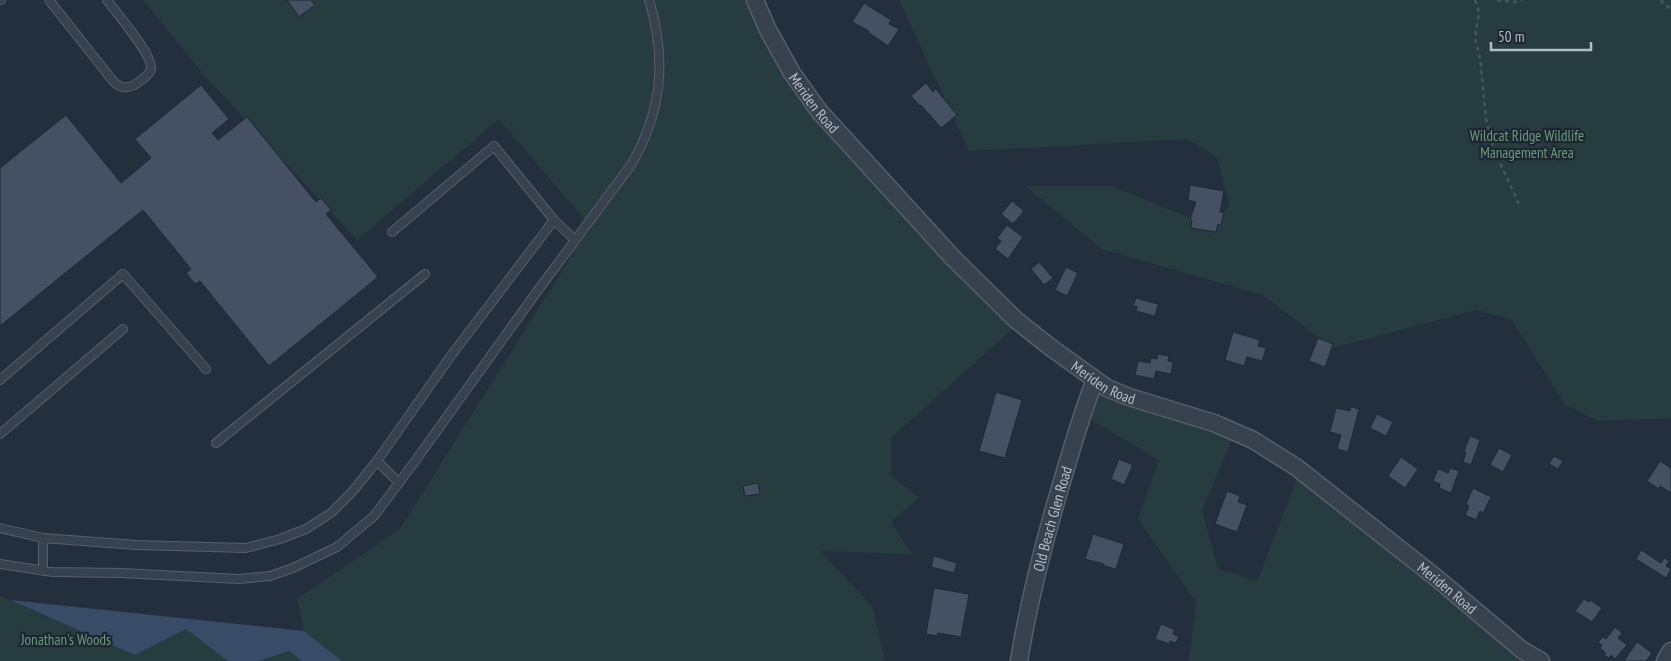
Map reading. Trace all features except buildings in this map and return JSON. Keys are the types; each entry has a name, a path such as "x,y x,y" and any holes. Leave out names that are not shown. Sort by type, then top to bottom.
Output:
{"street":[{"name":"Meriden Road","path":"755,0 768,30 792,73 819,111 983,288 1023,326 1107,388 1129,397 1214,424 1253,440 1296,467 1439,580 1522,650 1541,661"},
{"name":"Old Beach Glen Road","path":"1020,661 1027,618 1047,530 1083,410 1095,380"},
{"path":"1665,661 1671,650"}],"lane":[{"path":"49,0 113,81 118,86 124,88 140,82 149,74 151,68 144,48 107,0"},
{"path":"0,564 43,571 239,579 270,576 293,568 337,547 374,516 631,165 649,129 658,96 661,69 657,30 649,0"},
{"path":"392,232 494,146 554,220 575,240"},
{"path":"0,528 43,538 136,545 246,548 280,539 306,529 331,513 352,492 377,461 450,357 554,220"},
{"path":"0,380 123,274 206,368"},
{"path":"216,443 425,274"},
{"path":"0,434 123,330"},
{"path":"377,461 399,483"},
{"path":"43,538 43,571"}],"path":[{"path":"1475,0 1479,12 1475,38 1480,58 1486,118 1494,150 1519,204"},
{"path":"1497,0 1514,2 1522,0"},
{"path":"1661,0 1671,8"}],"green space":[{"path":"143,0 758,0 787,58 939,239 1019,323 891,438 891,475 919,498 891,522 912,554 820,551 873,607 885,661 342,661 304,631 297,599 400,529 590,226 499,119 357,240 203,74"},
{"name":"Wildcat Ridge Wildlife Management Area","path":"899,0 1671,0 1671,418 1599,421 1565,405 1512,320 1476,310 1332,348 1263,295 1102,249 1025,186 1111,186 1208,225 1230,206 1217,157 1187,139 969,151"},
{"path":"1097,383 1235,433 1202,510 1218,569 1257,581 1300,471 1539,661 1189,661 1196,602 1138,519 1159,460 1083,415"},
{"name":"Jonathan's Woods","path":"0,596 46,617 160,624 276,641 315,661 0,661"}],"water":[{"path":"10,600 304,631 342,661 302,661 289,651 258,661 228,661 186,629 135,655"}]}
